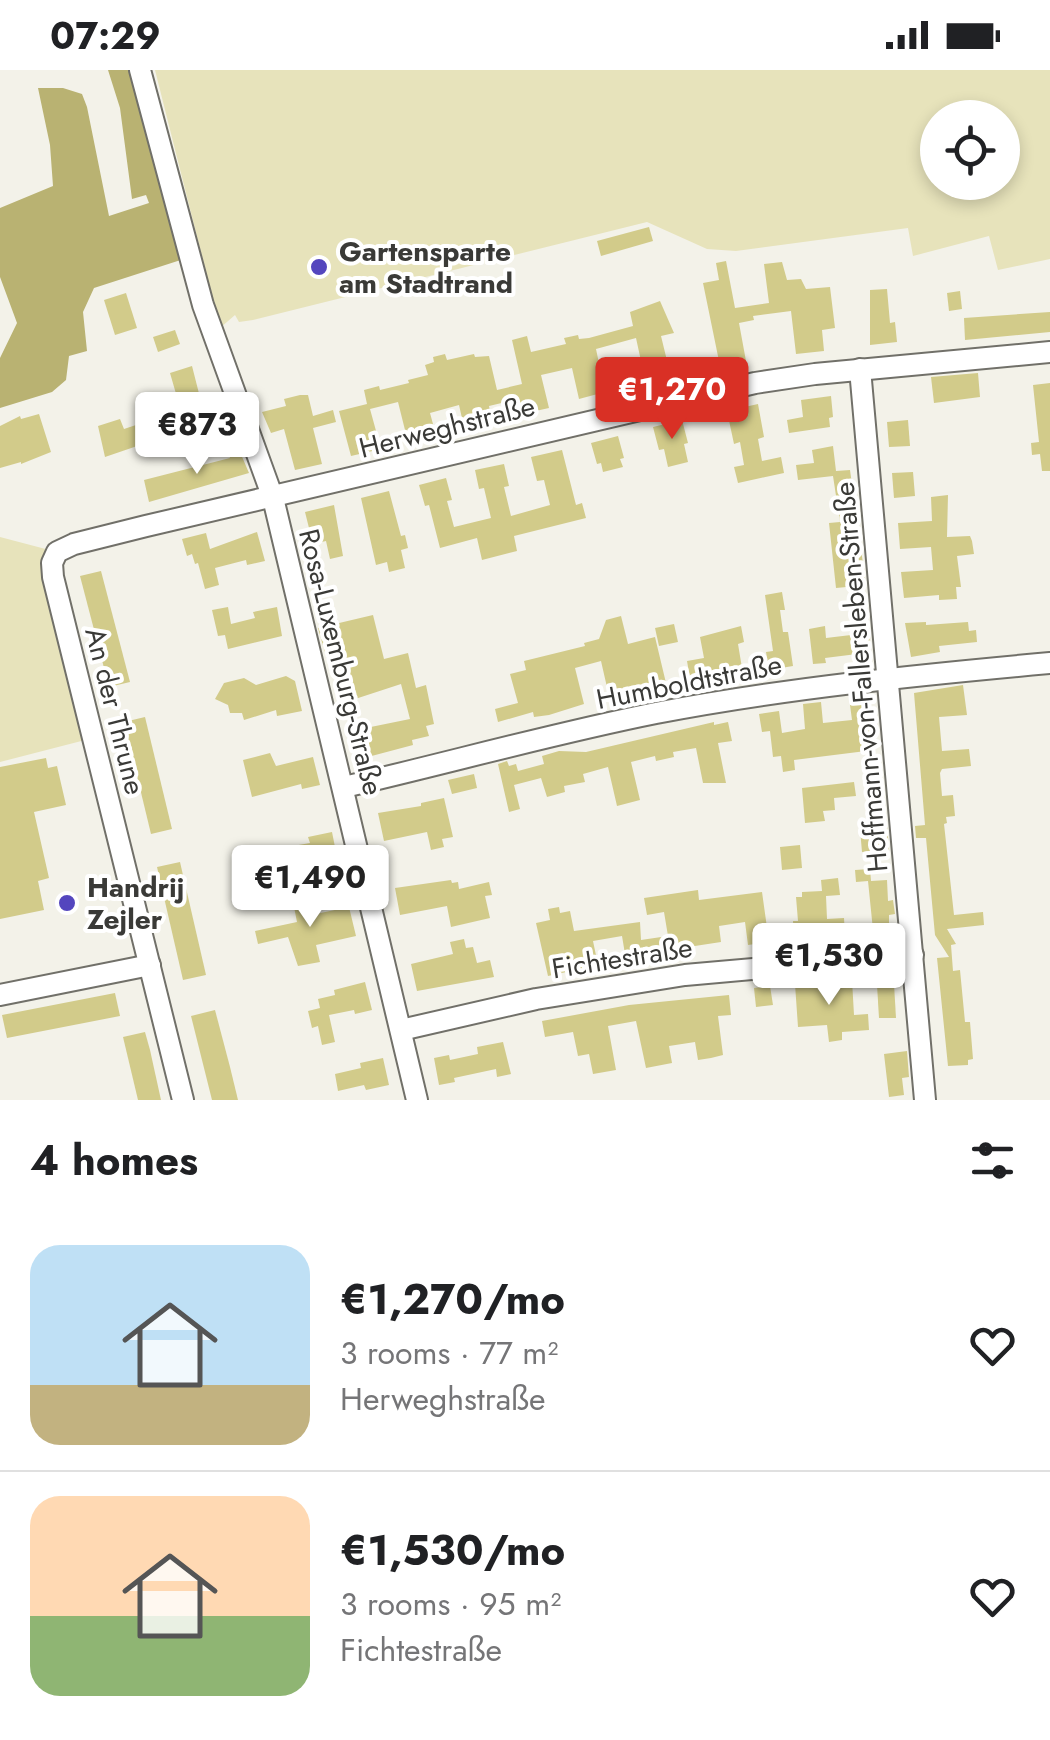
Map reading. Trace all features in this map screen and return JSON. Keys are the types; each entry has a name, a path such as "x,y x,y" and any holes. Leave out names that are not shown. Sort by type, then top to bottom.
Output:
{"street":[{"name":"Rosa-Luxemburg-Straße","path":"140,70 202,305 272,498 417,1100"},
{"name":"Herweghstraße","path":"272,498 760,382 1050,352"},
{"name":"Hoffmann-von-Fallersleben-Straße","path":"860,369 926,1100"},
{"name":"An der Thrune","path":"182,1100 52,563 57,552 65,547 272,498"},
{"name":"Humboldtstraße","path":"344,787 651,714 815,686 1050,663"},
{"name":"Fichtestraße","path":"401,1030 536,999 685,975 913,955"},
{"path":"0,995 150,966"}],"shaded area":[{"path":"108,70 139,70 190,257 94,288 83,312 87,351 69,356 66,380 52,392 0,408 0,358 17,323 0,277 0,208 53,186 50,145 38,88 63,88 82,94 109,216 149,203 146,195 132,199 120,108"},
{"path":"155,70 1050,70 1050,259 998,270 989,236 913,256 908,228 736,251 707,249 647,222 253,320 239,322 235,315 220,328"},
{"path":"0,537 57,552 93,738 0,762"}],"building":[{"path":"649,227 653,241 601,256 597,241"},
{"path":"726,261 735,308 769,303 764,264 782,262 787,280 801,279 806,289 830,287 835,328 822,330 824,351 796,354 791,311 753,316 754,320 739,323 746,361 720,366 703,283 719,280 716,263"},
{"path":"887,289 890,323 895,322 897,342 870,345 870,290"},
{"path":"960,291 962,309 949,311 947,293"},
{"path":"126,293 137,328 115,335 104,300"},
{"path":"660,301 674,333 661,336 671,377 642,384 636,362 641,361 636,338 596,349 605,392 579,399 572,368 541,375 549,408 522,414 518,399 489,406 492,421 464,427 459,405 430,413 436,435 408,442 398,402 370,409 381,449 351,456 339,411 367,404 364,390 379,386 380,390 428,375 425,365 434,362 433,357 445,354 447,360 474,354 489,356 497,390 522,384 512,340 527,336 531,352 566,344 564,338 589,338 633,326 630,312"},
{"path":"1050,312 1050,332 965,340 964,318"},
{"path":"175,330 180,344 158,352 153,337"},
{"path":"192,366 207,425 174,435 168,415 181,411 170,373"},
{"path":"978,373 980,397 934,403 931,377"},
{"path":"1050,383 1050,471 1042,471 1040,454 1032,455 1031,443 1039,442 1033,385"},
{"path":"308,395 313,416 333,410 336,422 313,428 322,464 295,470 284,429 271,433 262,412 286,406 284,399"},
{"path":"831,396 830,427 789,433 787,420 803,417 801,400"},
{"path":"758,404 764,437 758,439 762,461 781,457 784,473 738,483 734,467 744,465 740,442 734,444 727,411"},
{"path":"39,414 51,452 0,468 0,426 20,416 21,419"},
{"path":"120,419 124,429 136,425 143,444 105,457 98,426"},
{"path":"682,420 688,462 668,467 653,427"},
{"path":"908,420 910,446 889,447 887,422"},
{"path":"618,436 623,467 603,472 591,443"},
{"path":"237,445 249,473 149,502 144,480 230,458 226,449"},
{"path":"833,446 836,471 850,470 865,578 857,579 857,586 836,588 829,523 840,522 833,476 798,480 796,465 814,463 812,450"},
{"path":"562,450 576,505 582,503 586,518 514,536 517,551 482,560 477,538 440,548 429,505 425,506 419,485 446,478 454,527 491,518 475,470 504,464 509,486 504,487 511,516 550,505 544,480 537,481 531,457"},
{"path":"913,472 915,496 894,498 892,473"},
{"path":"389,491 408,548 401,550 405,568 389,572 387,562 376,565 361,498"},
{"path":"948,495 947,537 970,536 974,554 957,556 961,587 956,587 957,599 939,600 939,595 904,598 901,572 933,570 931,547 900,549 898,523 932,521 931,497"},
{"path":"334,505 343,556 330,559 326,541 313,544 305,512"},
{"path":"257,532 265,561 247,565 246,560 215,568 219,585 205,589 198,563 195,564 192,554 187,556 182,539 206,533 210,549"},
{"path":"101,571 130,682 109,687 80,576"},
{"path":"782,592 783,632 788,632 793,666 769,670 766,652 773,651 765,595"},
{"path":"228,607 231,624 255,618 253,612 277,607 282,636 228,649 225,635 218,636 212,610"},
{"path":"373,615 384,659 408,653 416,688 426,685 434,724 426,726 429,736 412,740 413,745 364,758 356,730 410,719 401,684 349,701 336,653 326,656 318,628"},
{"path":"621,616 628,644 655,637 666,683 609,696 601,661 575,668 584,704 549,715 534,717 533,712 498,722 495,709 518,703 510,674 526,670 524,661 585,646 584,643 599,639 606,620"},
{"path":"862,621 862,628 868,627 870,643 864,643 865,653 825,658 826,663 813,664 809,629 825,626 826,638 851,635 850,623"},
{"path":"968,622 969,631 976,630 977,642 939,646 940,652 911,657 905,623"},
{"path":"674,624 678,642 659,646 655,628"},
{"path":"741,626 744,642 738,644 742,668 690,678 687,661 704,658 700,637"},
{"path":"286,676 295,681 302,711 277,716 276,710 244,720 242,713 230,713 228,705 215,699 224,683 244,678 256,685"},
{"path":"963,685 967,715 939,717 942,751 969,749 971,766 942,769 940,773 942,796 953,795 955,816 946,817 944,824 954,915 983,912 984,925 947,929 956,944 951,945 953,971 960,970 973,1059 968,1060 968,1065 948,1066 937,958 949,957 935,935 926,838 916,838 915,826 925,825 914,693"},
{"path":"821,702 823,723 852,720 850,705 869,703 877,744 865,746 866,751 794,760 795,770 783,772 781,756 773,757 770,731 762,732 759,714 779,711 782,733 805,729 803,704"},
{"path":"145,717 172,829 151,834 124,722"},
{"path":"728,722 732,741 718,743 726,783 703,783 696,748 673,752 674,757 656,761 655,756 631,762 640,800 617,806 608,767 583,774 585,782 564,786 565,792 547,797 541,778 514,785 520,809 509,812 498,764 516,764 518,771 544,764 542,756 559,751 586,752"},
{"path":"270,753 276,766 313,757 320,785 302,789 301,784 252,797 243,760"},
{"path":"46,758 48,768 57,766 66,805 34,812 49,878 38,881 44,910 0,919 0,767"},
{"path":"474,774 477,788 452,794 448,780"},
{"path":"854,782 856,796 834,798 835,810 823,811 825,821 805,823 802,788"},
{"path":"444,798 453,837 442,839 444,847 431,850 427,832 384,841 378,813"},
{"path":"882,817 889,849 862,852 860,829 866,828 865,819"},
{"path":"332,832 338,862 315,866 314,860 290,866 294,885 278,888 270,850 310,843 308,837"},
{"path":"800,845 802,868 782,870 780,847"},
{"path":"180,862 206,975 183,980 157,867"},
{"path":"870,869 871,881 887,880 888,901 893,900 895,914 889,915 889,929 873,930 868,881 856,882 855,870"},
{"path":"838,878 840,895 826,896 827,919 844,918 845,936 794,939 793,921 798,921 796,897 802,897 802,892 822,891 821,880"},
{"path":"458,882 459,889 489,882 492,895 485,896 490,918 451,927 447,906 400,915 395,888"},
{"path":"698,890 699,900 762,892 769,942 748,945 745,922 719,926 721,942 626,960 622,936 593,941 598,965 548,976 536,923 550,920 548,909 570,911 574,931 640,922 641,940 668,936 664,912 647,915 644,898"},
{"path":"306,893 311,915 349,907 356,936 316,945 320,962 298,966 288,937 258,944 255,931 297,922 292,897"},
{"path":"464,939 466,948 473,947 477,963 490,960 494,977 417,991 411,964 453,954 450,942"},
{"path":"852,980 854,1015 868,1014 869,1030 842,1032 842,1040 829,1042 827,1025 798,1027 795,984"},
{"path":"365,982 372,1010 329,1015 335,1042 322,1045 318,1026 312,1028 308,1011 320,1008 318,999 335,995 334,990"},
{"path":"894,984 896,1018 879,1018 877,985"},
{"path":"770,986 773,1005 756,1007 754,988"},
{"path":"115,993 120,1016 7,1038 2,1015"},
{"path":"729,995 731,1015 718,1016 723,1055 698,1060 695,1042 669,1046 672,1063 646,1068 636,1021 608,1026 616,1070 593,1074 589,1054 578,1056 573,1032 545,1037 542,1021 629,1005"},
{"path":"215,1010 238,1100 212,1100 191,1016"},
{"path":"145,1032 161,1100 138,1100 123,1037"},
{"path":"503,1042 511,1074 497,1077 496,1069 439,1085 434,1058 449,1055 450,1060 478,1054 477,1047"},
{"path":"907,1051 909,1077 902,1078 904,1095 889,1097 884,1054"},
{"path":"383,1058 389,1085 338,1091 335,1074"}],"place":[{"name":"Gartensparte am Stadtrand","path":"319,267"},
{"name":"Handrij Zejler","path":"67,903"}]}
